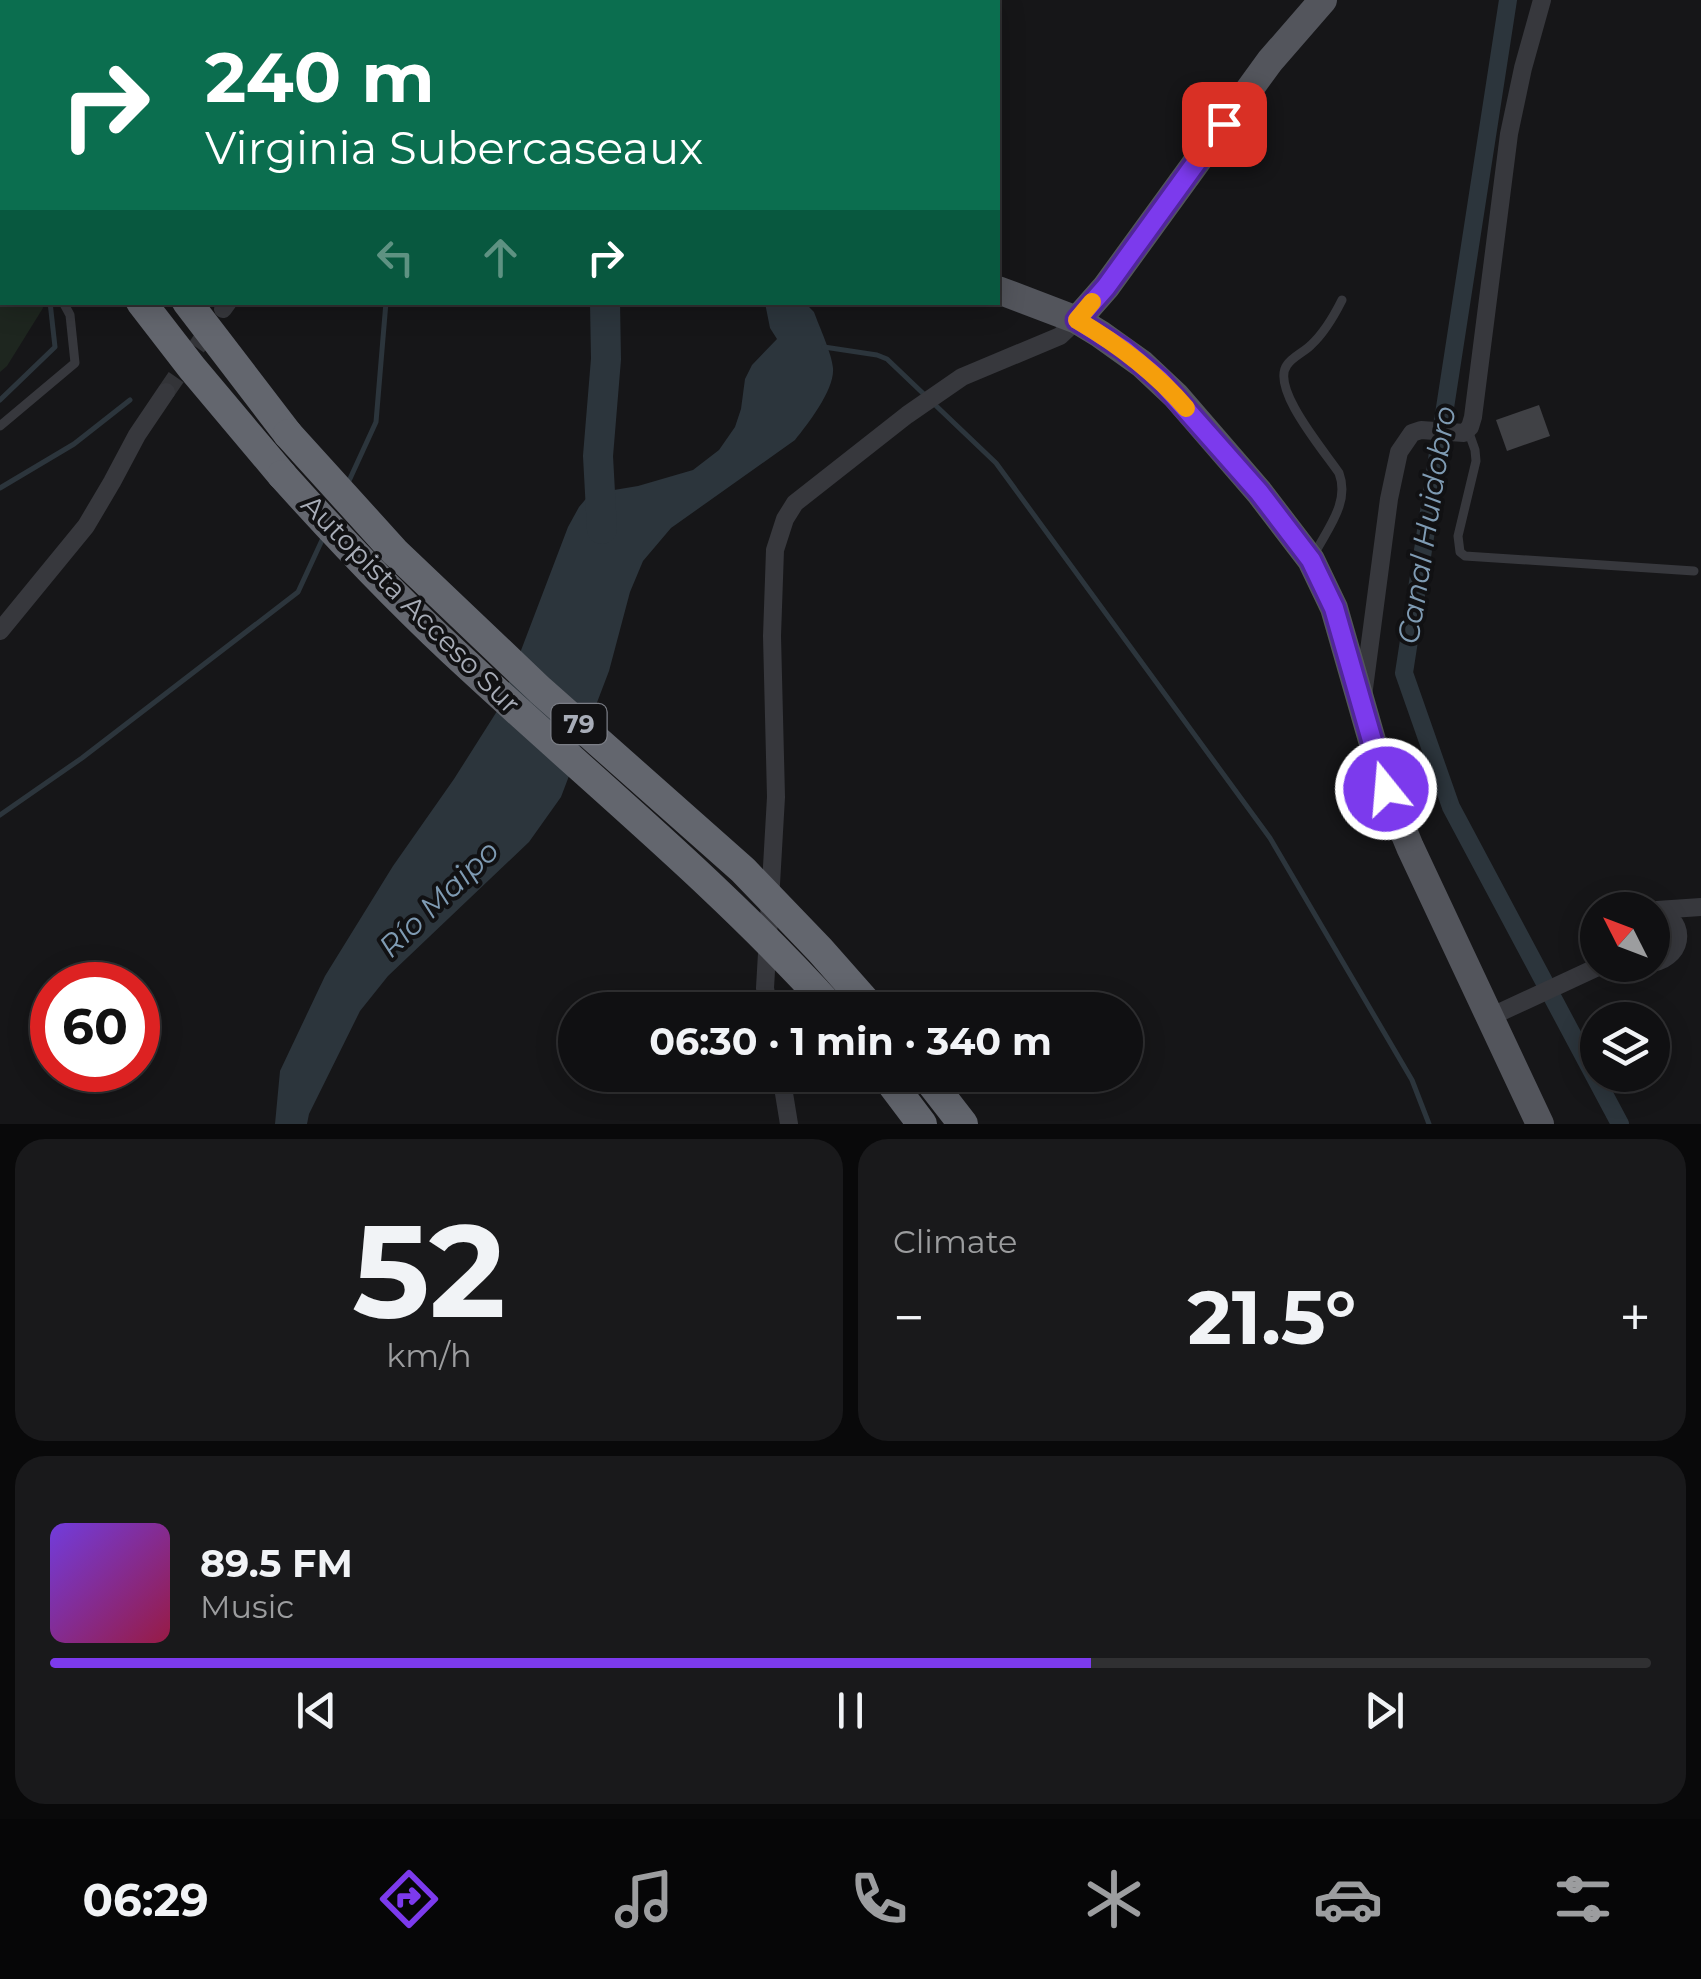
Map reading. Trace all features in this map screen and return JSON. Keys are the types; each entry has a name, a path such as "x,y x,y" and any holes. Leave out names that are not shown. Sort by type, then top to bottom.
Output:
{"highway":[{"name":"Autopista Acceso Sur","path":"143,305 192,368 332,531 424,624 730,901 815,992"},
{"name":"Autopista Acceso Sur","path":"188,305 288,434 394,552 486,640 743,870 856,992"},
{"path":"898,1092 917,1117"},
{"path":"938,1092 963,1124"}],"main road":[{"path":"1077,320 1106,287 1270,61 1323,0"},
{"path":"1000,291 1077,320 1123,349 1160,380 1259,492 1311,560 1334,608 1386,789 1540,1124"}],"street":[{"path":"1362,706 1389,499 1399,452 1412,433 1460,431 1473,417 1509,134 1542,0"},
{"path":"766,992 776,797 772,636 775,550 785,519 795,502 907,414 962,377 1060,336 1077,320"},
{"path":"0,631 86,526 126,452 166,392"},
{"path":"1670,909 1701,907"},
{"path":"1670,918 1676,925 1678,942 1670,955"},
{"path":"1490,1017 1580,974"},
{"path":"784,1092 789,1124"}],"lane":[{"path":"1311,560 1343,501 1344,485 1288,398 1282,382 1286,366 1313,343 1342,300"},
{"path":"0,426 75,364 70,315 65,305"},
{"path":"1460,431 1475,450 1476,461 1458,536 1460,552 1465,556 1694,571"}],"shaded area":[{"path":"0,305 42,305 7,366 0,372"}],"water":[{"path":"765,305 809,305 814,312 833,368 820,406 795,440 671,528 643,561 630,592 609,671 561,797 529,842 388,976 360,1011 307,1124 275,1124 280,1071 325,976 499,708 579,507 590,494 638,486 693,470 719,450 735,427 745,379 752,365 777,339 770,328"}],"building":[{"path":"1539,405 1550,436 1507,451 1496,420"}],"waterway":[{"name":"Canal Huidobro","path":"1508,0 1404,673 1451,807 1620,1124"},
{"path":"0,400 55,347 50,305"},
{"path":"348,483 376,422 386,305"},
{"name":"Río Maipo","path":"602,529 598,456 606,359 605,305"},
{"path":"824,347 887,359 996,463 1270,838 1412,1080 1429,1124"},
{"path":"0,488 74,444 130,400"},
{"path":"0,815 82,758 298,592 323,538"}],"tunnel":[{"path":"166,392 211,326"}],"slow traffic":[{"path":"1092,302 1077,320 1142,364 1186,408"}],"route":[{"path":"1224,124 1106,287 1077,320 1123,349 1176,396 1259,492 1311,560 1334,608 1386,789"}]}
